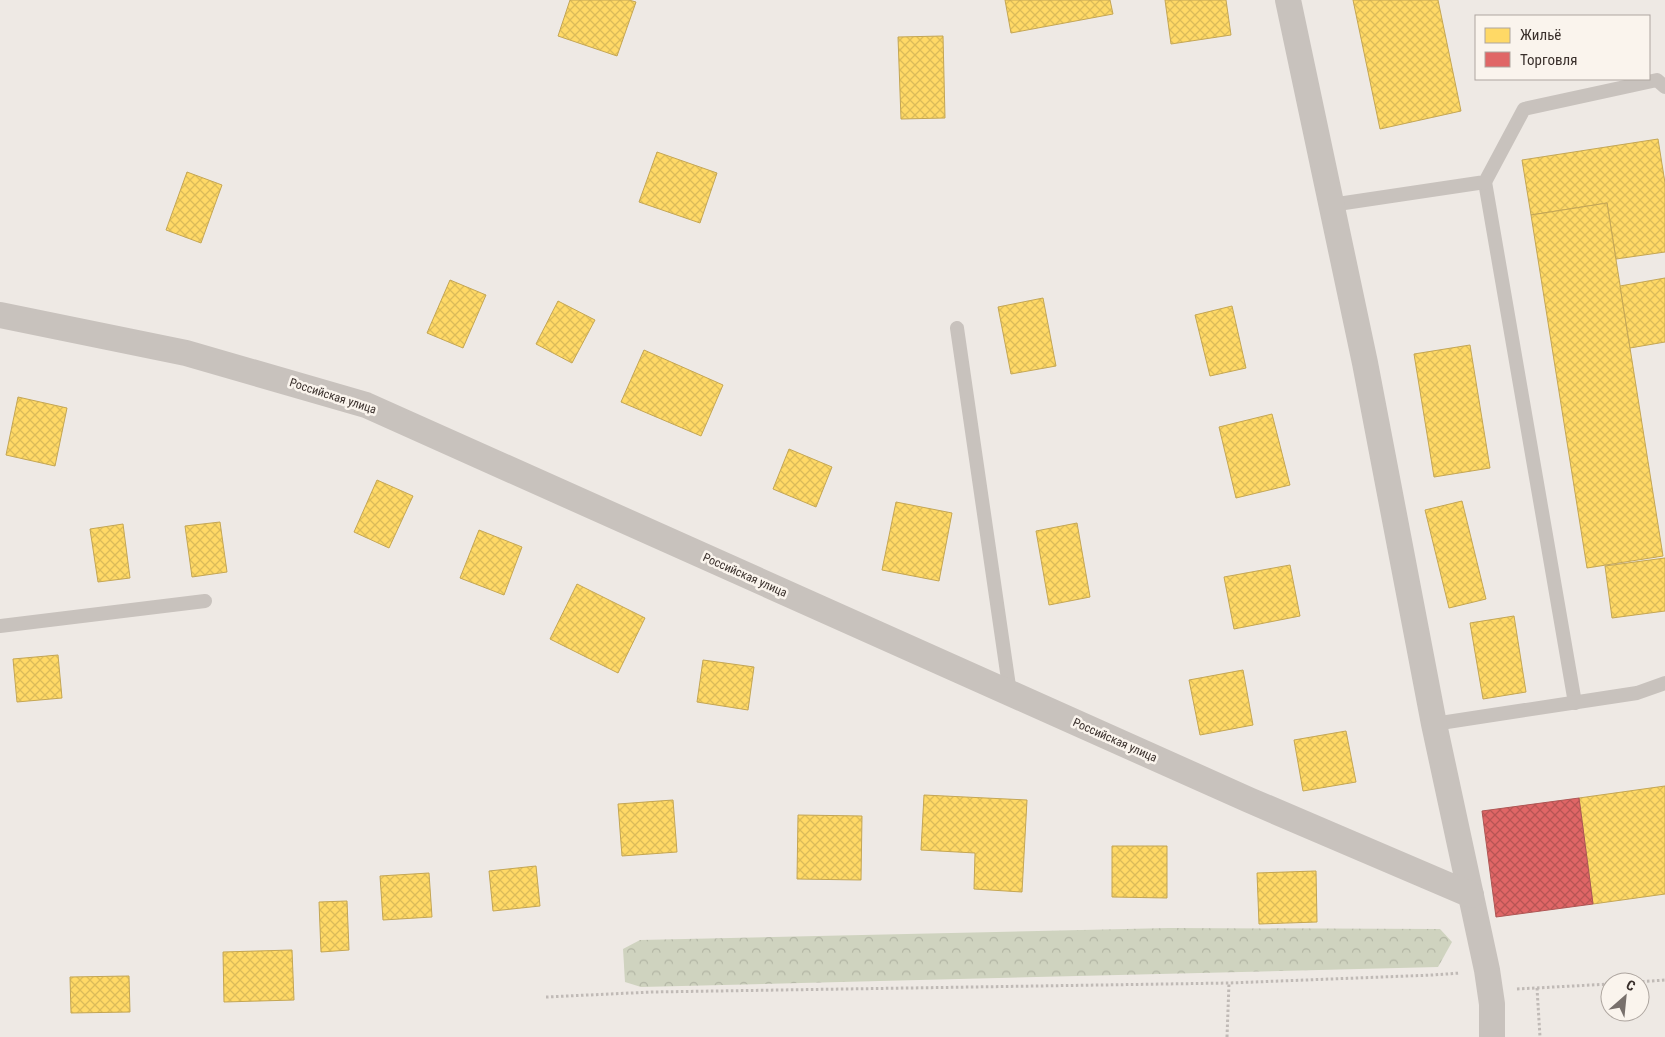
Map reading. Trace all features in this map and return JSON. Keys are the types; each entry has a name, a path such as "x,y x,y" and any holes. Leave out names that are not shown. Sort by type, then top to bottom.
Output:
{"street":[{"path":"1288,0 1364,363 1434,724 1487,970 1492,1004 1492,1037"},
{"name":"Российская улица","path":"0,315 186,353 366,406 1249,800 1471,895"}],"lane":[{"path":"1575,703 1485,182 1524,109 1657,80 1665,87"},
{"path":"1331,205 1485,182"},
{"path":"957,328 1010,693"},
{"path":"0,626 206,601"},
{"path":"1434,724 1637,693 1665,684"}],"path":[{"path":"546,997 662,991 1229,983 1433,975 1502,967 1508,990 1600,985"},
{"path":"1650,981 1665,980"},
{"path":"1227,1037 1229,983"},
{"path":"1537,988 1540,1037"}],"green space":[{"path":"1169,928 1440,929 1452,942 1438,967 641,987 625,982 623,949 640,940"}],"building: Жильё":[{"path":"570,0 629,0 636,2 617,56 558,36"},
{"path":"1005,0 1110,0 1113,14 1011,33"},
{"path":"1165,0 1226,0 1231,35 1171,44"},
{"path":"1353,0 1438,0 1461,111 1380,129"},
{"path":"943,36 945,118 901,119 898,37"},
{"path":"1658,139 1665,183 1665,252 1616,259 1607,203 1531,215 1522,160"},
{"path":"657,152 717,173 700,223 639,202"},
{"path":"187,172 222,185 201,243 166,230"},
{"path":"1607,203 1663,556 1587,568 1531,215"},
{"path":"1665,278 1665,342 1630,348 1620,286"},
{"path":"450,280 486,295 463,348 427,333"},
{"path":"1043,298 1056,366 1011,374 998,307"},
{"path":"558,301 595,320 572,363 536,344"},
{"path":"1232,306 1246,368 1210,376 1195,315"},
{"path":"1470,345 1490,468 1434,477 1414,354"},
{"path":"644,350 723,385 701,436 621,402"},
{"path":"18,397 67,408 55,466 6,455"},
{"path":"1272,414 1290,485 1236,498 1219,427"},
{"path":"789,449 832,467 816,507 773,489"},
{"path":"377,480 413,496 389,548 354,532"},
{"path":"1462,501 1486,599 1449,608 1425,510"},
{"path":"896,502 952,513 939,581 882,570"},
{"path":"220,522 227,572 192,577 185,526"},
{"path":"1077,523 1090,597 1049,605 1036,531"},
{"path":"123,524 130,578 98,582 90,529"},
{"path":"479,530 522,547 504,595 460,578"},
{"path":"1665,558 1665,611 1612,618 1605,566"},
{"path":"1290,565 1300,616 1234,629 1224,577"},
{"path":"577,584 645,618 618,673 550,639"},
{"path":"1514,616 1526,692 1483,699 1470,623"},
{"path":"58,655 62,698 17,702 13,659"},
{"path":"703,660 754,667 748,710 697,702"},
{"path":"1243,670 1253,725 1200,735 1189,680"},
{"path":"1346,731 1356,782 1303,791 1294,740"},
{"path":"1665,786 1665,894 1593,904 1579,798"},
{"path":"924,795 1027,800 1022,892 974,889 975,853 921,850"},
{"path":"673,800 677,852 622,856 618,804"},
{"path":"798,815 862,816 861,880 797,879"},
{"path":"1112,846 1167,846 1167,898 1112,897"},
{"path":"536,866 540,906 493,911 489,871"},
{"path":"1316,871 1317,922 1259,924 1257,873"},
{"path":"429,873 432,917 383,920 380,876"},
{"path":"347,901 349,950 321,952 319,902"},
{"path":"292,950 294,1000 224,1002 223,952"},
{"path":"129,976 130,1012 71,1013 70,977"}],"building: Торговля":[{"path":"1579,798 1593,904 1496,917 1482,811"}]}
